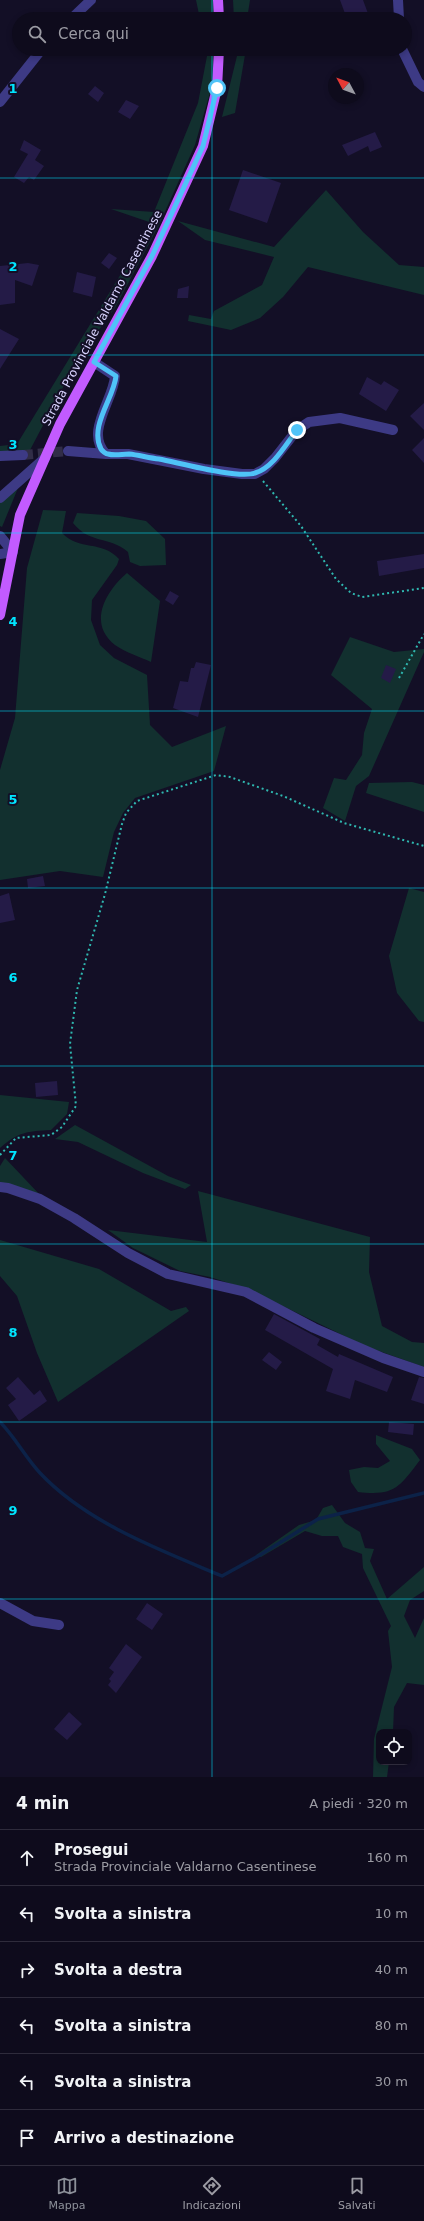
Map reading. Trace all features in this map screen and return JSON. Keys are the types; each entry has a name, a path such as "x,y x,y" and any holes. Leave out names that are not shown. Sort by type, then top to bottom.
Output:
{"main road":[{"path":"218,0 219,12"},
{"name":"Strada Provinciale Valdarno Casentinese","path":"0,616 20,515 60,424 152,256 203,146 217,88 219,56"}],"street":[{"path":"78,12 90,0"},
{"path":"398,0 399,12"},
{"path":"0,102 36,56"},
{"path":"405,56 418,82 424,87"},
{"path":"94,362 116,376 114,386 105,407 99,431 101,449 106,454"},
{"path":"68,451 128,454 212,470 255,474 264,469 275,458 297,430 309,422 340,418 393,430"},
{"path":"0,456 23,455"},
{"path":"0,498 45,458"},
{"path":"0,536 13,552"},
{"path":"0,554 13,552"},
{"path":"0,1187 8,1188 40,1199 74,1218 128,1253 168,1274 204,1281 246,1292 314,1328 383,1358 424,1372"},
{"path":"0,1603 33,1621 58,1625"}],"path":[{"path":"255,474 272,490 301,526 336,579 351,593 362,597 424,588"},
{"path":"399,678 424,634"},
{"path":"0,1155 16,1138 51,1135 62,1127 76,1106 70,1044 77,990 105,894 122,824 126,813 137,801 216,775 230,777 283,796 344,823 424,846"}],"green space":[{"path":"196,0 213,0 214,12 199,12"},
{"path":"233,0 250,0 248,12 234,12"},
{"path":"207,56 213,56 211,89 195,145 159,225 115,308 79,357 30,450 0,452 0,446 17,444 152,223 111,209 154,212 198,103"},
{"path":"237,56 245,56 235,113 222,117"},
{"path":"326,190 363,232 399,265 424,267 424,295 308,267 283,297 260,318 231,330 188,321 189,315 211,319 214,311 262,285 274,257 205,240 178,221 274,247"},
{"path":"18,488 2,527 0,526 0,503"},
{"path":"43,510 66,511 62,533 69,539 76,542 105,549 119,559 117,565 92,600 91,620 100,645 114,658 147,675 150,725 172,747 226,726 214,771 135,798 123,813 114,832 103,877 60,871 0,880 0,770 15,718 27,568"},
{"path":"77,513 119,516 146,521 165,539 166,565 140,566 130,562 128,552 121,547 114,543 93,537 80,530 73,523"},
{"path":"127,573 160,601 151,662 115,645 107,636 102,627 101,617 107,598 119,580"},
{"path":"350,637 394,652 424,649 424,652 369,776 356,786 345,821 323,808 334,778 346,780 362,755 364,733 372,709 331,675"},
{"path":"412,782 424,785 424,812 366,793 369,783"},
{"path":"409,888 424,892 424,1022 419,1021 397,993 389,956"},
{"path":"0,1095 69,1102 67,1114 51,1130 24,1133 12,1139 0,1148"},
{"path":"75,1125 168,1176 191,1185 185,1189 143,1173 78,1142 55,1139"},
{"path":"5,1158 40,1195 0,1183 0,1166"},
{"path":"198,1191 370,1237 369,1272 382,1326 412,1342 424,1343 424,1367 365,1346 250,1290 210,1277 180,1271 133,1248 108,1230 207,1242"},
{"path":"0,1240 99,1269 171,1311 186,1307 189,1311 58,1402 37,1353 17,1296 0,1276"},
{"path":"376,1435 412,1449 420,1460 407,1477 395,1488 380,1493 358,1492 351,1482 349,1470 364,1467 378,1468 390,1461 376,1444"},
{"path":"332,1505 345,1523 360,1532 365,1548 374,1549 370,1561 387,1599 424,1567 424,1591 410,1600 404,1616 415,1638 424,1618 424,1685 407,1683 394,1707 393,1729 376,1729 392,1667 388,1631 391,1626 363,1568 362,1554 343,1547 338,1536 322,1536 305,1531 261,1557 256,1555 299,1525 316,1520 323,1508"},
{"path":"376,1731 376,1765 389,1765 387,1777 373,1777 374,1739"}],"building":[{"path":"340,0 363,0 367,12 344,12"},
{"path":"95,86 104,93 98,102 88,94"},
{"path":"126,100 139,106 130,119 118,112"},
{"path":"375,132 382,147 370,152 368,146 348,156 342,145"},
{"path":"24,140 41,150 35,160 44,166 34,180 29,177 24,183 14,177 28,154 20,150"},
{"path":"243,170 281,183 267,223 229,210"},
{"path":"109,253 117,258 109,269 101,263"},
{"path":"28,263 39,265 32,286 15,280 15,303 0,305 0,266"},
{"path":"77,272 96,277 92,297 73,292"},
{"path":"189,286 188,298 177,298 178,289"},
{"path":"0,329 19,339 0,369"},
{"path":"367,377 381,385 384,381 399,390 386,411 359,394"},
{"path":"424,403 424,430 410,416"},
{"path":"424,438 424,463 412,450"},
{"path":"424,554 424,568 379,576 377,561"},
{"path":"170,591 179,596 173,605 165,600"},
{"path":"196,662 211,665 198,717 173,708 180,681 188,682 191,668 194,668"},
{"path":"386,665 396,669 390,683 381,678"},
{"path":"43,876 45,886 28,888 27,879"},
{"path":"9,893 15,920 0,923 0,896"},
{"path":"57,1081 58,1095 36,1097 35,1083"},
{"path":"274,1314 320,1339 317,1345 338,1357 339,1354 393,1377 387,1392 355,1380 350,1399 326,1391 333,1369 265,1330"},
{"path":"269,1352 282,1362 276,1370 262,1360"},
{"path":"18,1377 34,1395 40,1390 47,1401 19,1421 8,1405 16,1399 6,1388"},
{"path":"419,1377 424,1378 424,1404 411,1400"},
{"path":"389,1422 414,1424 413,1435 388,1432"},
{"path":"147,1603 163,1614 152,1630 136,1619"},
{"path":"126,1644 142,1657 116,1693 108,1685 111,1681 109,1679 114,1672 109,1668"},
{"path":"69,1712 82,1724 67,1740 54,1729"}],"waterway":[{"path":"0,1422 40,1473 59,1491 80,1507 125,1534 222,1576 260,1555 318,1519 424,1493"}],"tunnel":[{"path":"23,455 68,451"}],"route":[{"path":"217,88 203,146 152,256 94,362 116,376 114,386 101,421 99,431 101,449 106,454 112,455 128,454 204,469 242,474 255,474 264,469 275,458 297,430"}]}
